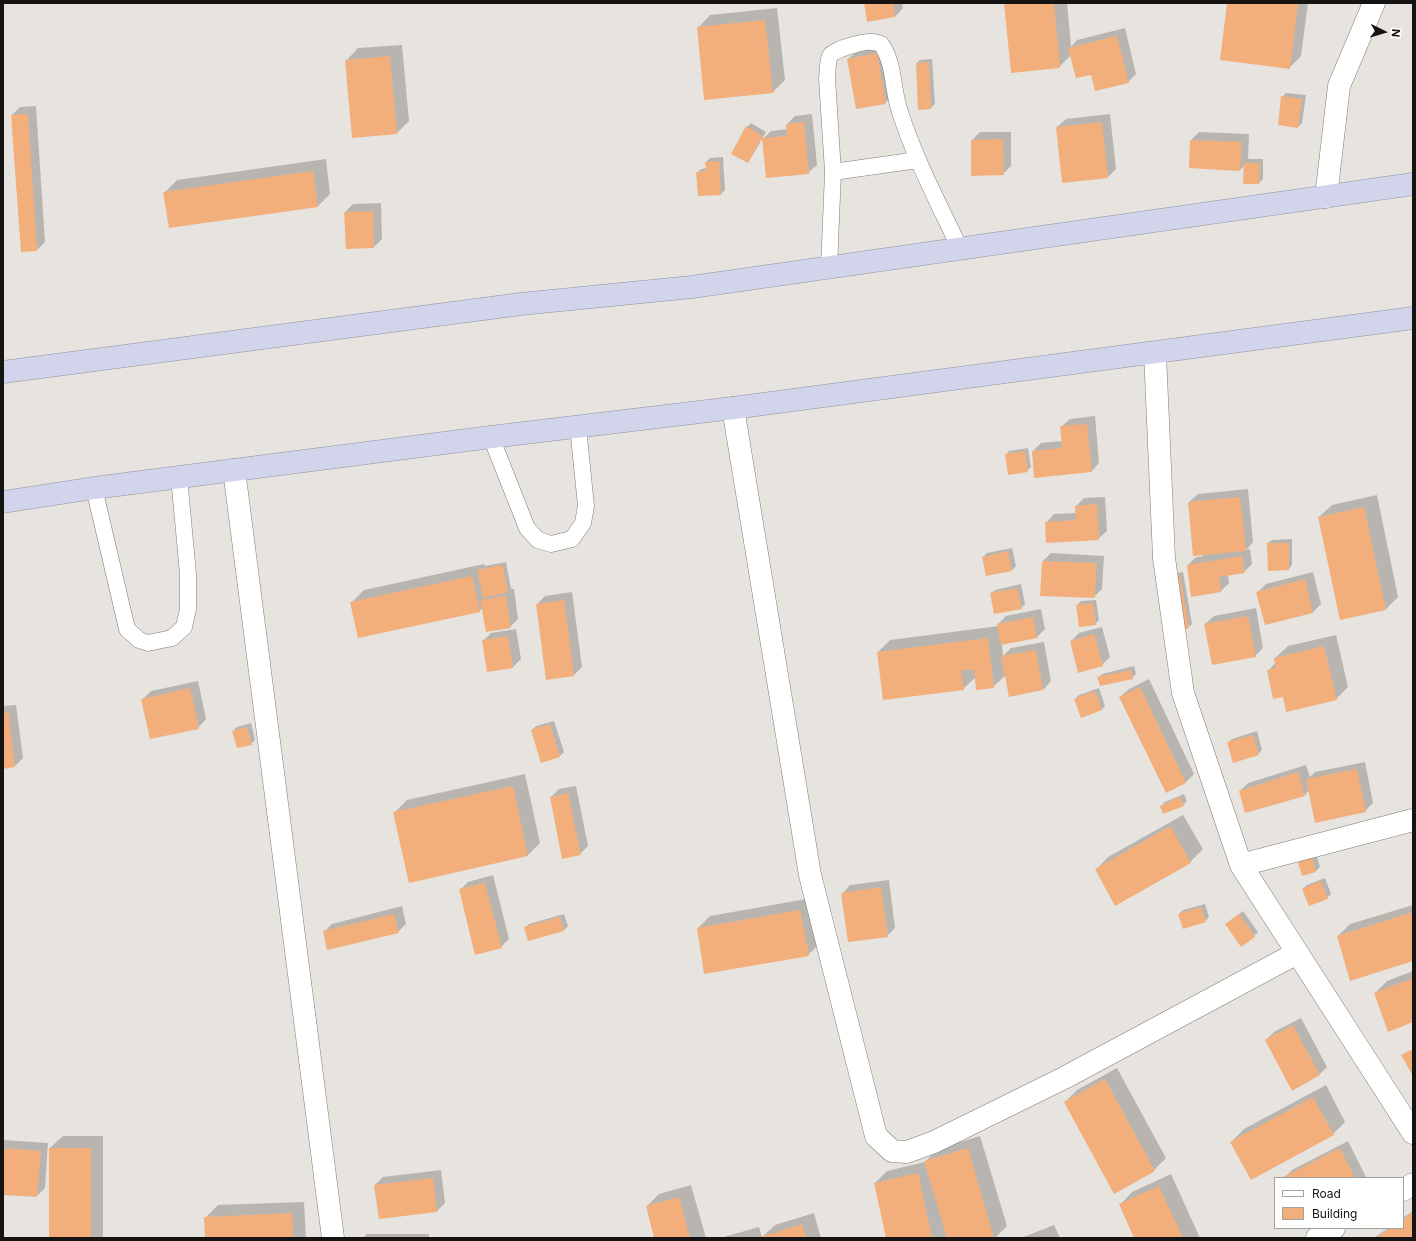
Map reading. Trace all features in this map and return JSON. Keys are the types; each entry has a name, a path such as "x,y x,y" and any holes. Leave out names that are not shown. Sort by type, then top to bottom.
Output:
{"highway":[{"path":"3,372 521,304 692,287 1413,184"},
{"path":"3,502 94,488 491,437 733,408 1413,318"}],"street":[{"path":"1326,197 1339,86 1374,3"},
{"path":"1155,353 1164,558 1183,694 1241,865 1413,1133"},
{"path":"733,408 810,875 876,1136 892,1151 907,1152 934,1142 1064,1078 1297,953"},
{"path":"234,470 333,1238"},
{"path":"1241,865 1413,820"},
{"path":"1404,1189 1413,1184"},
{"path":"1316,1238 1332,1229"}],"lane":[{"path":"829,268 833,172 827,78 830,56 835,51 866,42 881,44 888,53 899,110 918,160 960,249"},
{"path":"833,172 918,160"},
{"path":"491,437 527,528 538,540 551,544 572,539 583,523 586,506 578,427"},
{"path":"94,488 127,629 139,640 148,643 172,638 184,627 188,610 188,574 179,477"}],"building":[{"path":"864,3 893,3 895,17 867,22"},
{"path":"1004,3 1054,3 1060,68 1011,73"},
{"path":"1227,3 1298,3 1290,69 1220,60"},
{"path":"765,20 773,93 704,100 697,27"},
{"path":"1117,36 1129,83 1095,91 1091,75 1076,78 1068,48"},
{"path":"877,53 886,104 856,109 847,59"},
{"path":"390,56 397,134 352,138 345,60"},
{"path":"929,62 931,109 918,110 916,63"},
{"path":"1281,96 1302,99 1298,128 1278,125"},
{"path":"28,114 37,251 21,252 11,115"},
{"path":"804,122 809,174 766,178 762,138 787,136 786,124"},
{"path":"1102,122 1108,178 1062,183 1056,127"},
{"path":"746,126 763,136 748,163 731,154"},
{"path":"1003,139 1004,175 971,176 971,140"},
{"path":"1190,140 1242,142 1240,171 1189,168"},
{"path":"719,161 721,195 698,196 696,172 706,171 705,162"},
{"path":"1244,163 1260,163 1259,184 1243,184"},
{"path":"313,171 318,207 169,228 163,192"},
{"path":"373,211 374,248 346,249 344,212"},
{"path":"1087,424 1092,472 1034,478 1032,451 1062,448 1060,426"},
{"path":"1025,451 1028,472 1008,475 1005,454"},
{"path":"1240,497 1246,551 1193,556 1188,502"},
{"path":"1097,504 1099,540 1046,543 1045,522 1076,520 1075,506"},
{"path":"1364,507 1386,610 1340,620 1318,517"},
{"path":"1267,543 1289,543 1289,570 1268,571"},
{"path":"1008,551 1012,571 986,576 982,557"},
{"path":"1242,556 1245,573 1219,577 1221,592 1191,597 1187,565"},
{"path":"1042,561 1096,563 1095,598 1040,596"},
{"path":"502,565 508,592 483,598 477,570"},
{"path":"1180,575 1189,628 1179,631 1169,577"},
{"path":"472,576 480,612 358,638 350,602"},
{"path":"1305,579 1313,613 1265,625 1256,592"},
{"path":"1017,588 1022,609 994,614 990,593"},
{"path":"506,596 511,628 486,632 480,600"},
{"path":"564,600 574,676 546,680 536,604"},
{"path":"1093,603 1096,625 1079,627 1076,605"},
{"path":"1248,616 1256,657 1212,665 1204,624"},
{"path":"1033,617 1037,638 1001,645 997,624"},
{"path":"1094,634 1103,666 1078,673 1070,641"},
{"path":"508,636 513,668 487,672 482,640"},
{"path":"988,638 994,688 976,690 974,669 961,671 964,690 883,700 877,652"},
{"path":"1324,646 1337,700 1286,712 1283,697 1273,699 1267,670 1276,668 1274,658"},
{"path":"1036,650 1043,690 1009,697 1001,656"},
{"path":"1131,670 1133,679 1100,686 1097,677"},
{"path":"1140,687 1186,783 1166,793 1119,697"},
{"path":"190,688 199,729 150,739 141,699"},
{"path":"1095,691 1102,710 1081,718 1074,699"},
{"path":"8,712 15,767 3,769 3,713"},
{"path":"550,724 560,757 541,763 531,730"},
{"path":"247,727 252,745 237,748 232,731"},
{"path":"1253,735 1259,755 1233,763 1227,742"},
{"path":"1357,769 1366,812 1315,823 1306,779"},
{"path":"1298,772 1305,796 1245,813 1239,791"},
{"path":"513,786 528,856 409,883 393,812"},
{"path":"568,793 581,855 562,859 550,797"},
{"path":"1180,797 1184,806 1163,814 1160,806"},
{"path":"1170,826 1191,863 1115,906 1095,869"},
{"path":"1311,854 1316,872 1302,876 1297,859"},
{"path":"1321,881 1328,899 1309,906 1302,889"},
{"path":"485,883 502,948 475,955 459,889"},
{"path":"881,887 888,937 848,942 841,893"},
{"path":"1201,907 1206,922 1183,929 1178,914"},
{"path":"800,910 809,956 704,974 697,928"},
{"path":"1413,912 1413,961 1350,981 1337,936"},
{"path":"394,914 399,933 327,950 323,931"},
{"path":"1239,914 1255,937 1241,947 1225,924"},
{"path":"560,917 564,931 528,941 524,927"},
{"path":"1413,978 1413,1022 1388,1032 1374,993"},
{"path":"1293,1025 1320,1075 1292,1091 1265,1040"},
{"path":"1413,1049 1413,1076 1401,1055"},
{"path":"1105,1079 1155,1171 1114,1194 1064,1102"},
{"path":"1313,1097 1334,1135 1251,1180 1230,1142"},
{"path":"3,1148 41,1151 37,1197 3,1195"},
{"path":"49,1148 91,1148 91,1238 49,1238"},
{"path":"968,1148 994,1238 947,1238 924,1161"},
{"path":"1340,1148 1354,1177 1283,1177"},
{"path":"918,1173 932,1238 886,1238 874,1183"},
{"path":"433,1178 437,1212 379,1219 374,1185"},
{"path":"1159,1186 1183,1238 1134,1238 1119,1204"},
{"path":"679,1197 690,1238 654,1238 646,1206"},
{"path":"1413,1212 1413,1238 1376,1238 1389,1229 1404,1229 1404,1218"},
{"path":"292,1213 293,1238 205,1238 204,1217"},
{"path":"802,1224 806,1238 761,1237"}]}
